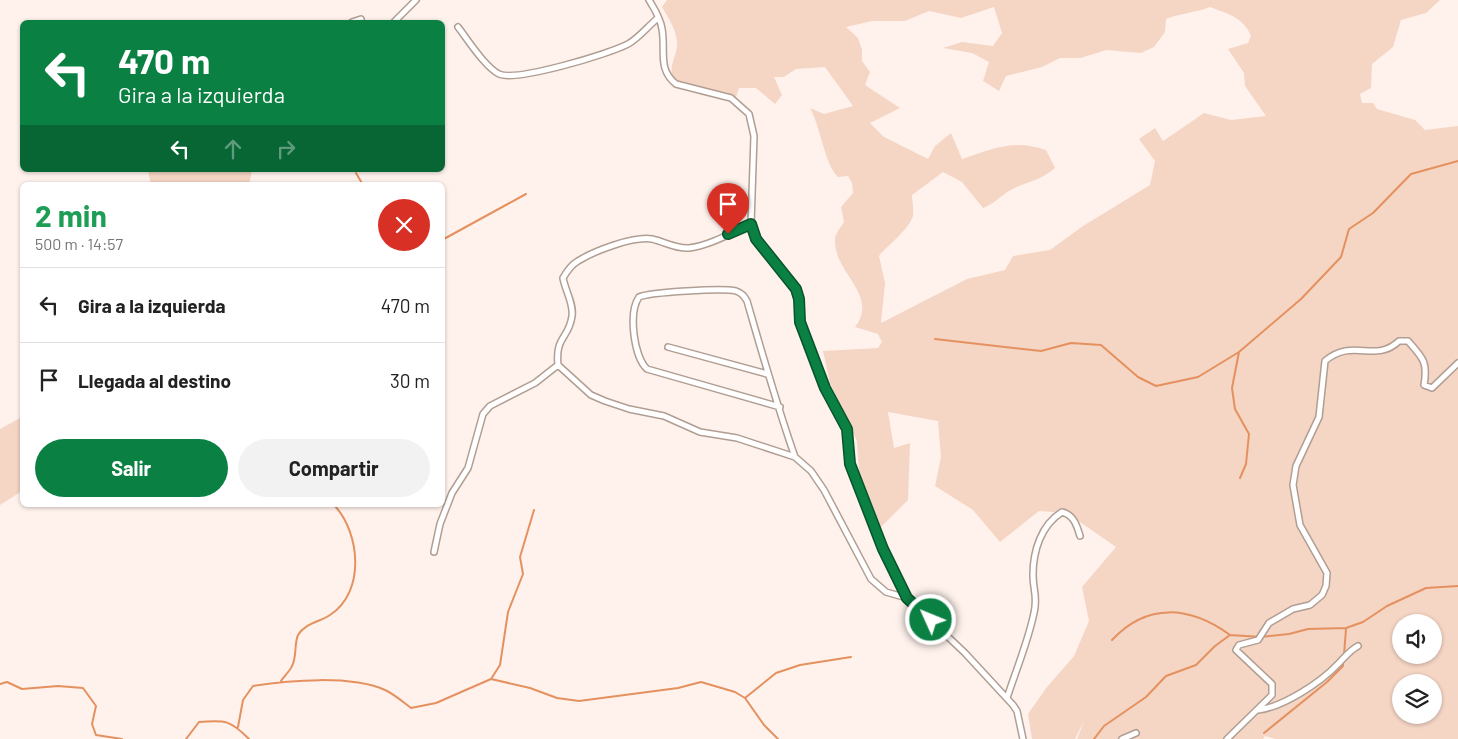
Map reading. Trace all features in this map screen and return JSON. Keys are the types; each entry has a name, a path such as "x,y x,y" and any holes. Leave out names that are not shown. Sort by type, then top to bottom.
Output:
{"street":[{"path":"396,20 416,0"},
{"path":"649,0 662,26 664,70 669,78 676,84 731,98 749,114 754,136 751,224 756,239 796,289 799,299 800,322 825,388 847,429 850,464 883,549 907,598 966,653 1007,698 1017,711 1024,739"},
{"path":"458,27 496,73 507,77 522,76 598,56 630,43 658,18"},
{"path":"751,224 706,245 680,248 652,239 621,243 579,260 569,267 563,278 572,315 569,326 558,342 556,350 558,365 592,395 605,401 630,410 664,416 700,432 737,438 795,457 811,471 824,490 871,579 886,592 907,598"},
{"path":"780,407 648,369 642,362 632,323 633,308 636,300 643,296 662,292 718,290 740,292 747,301 767,374 780,407 795,457"},
{"path":"1227,739 1272,695 1272,684 1236,650 1239,645 1258,640 1264,629 1293,609 1310,605 1322,595 1326,586 1327,574 1300,525 1293,485 1296,466 1318,417 1325,361 1336,352 1353,349 1377,351 1391,349 1399,341 1408,341 1424,359 1426,373 1424,385 1432,388 1458,363"},
{"path":"668,346 767,374"},
{"path":"434,552 440,524 452,493 468,468 482,414 490,406 535,383 558,365"},
{"path":"1007,698 1032,624 1037,599 1033,576 1037,544 1050,519 1062,512 1068,514 1076,522 1080,536"},
{"path":"1257,710 1279,706 1317,682 1358,646"},
{"path":"1122,739 1136,733"}],"shaded area":[{"path":"667,0 1440,0 1426,13 1401,20 1393,47 1372,64 1371,88 1360,94 1362,103 1373,103 1377,109 1415,120 1425,130 1458,126 1458,739 1275,739 1265,736 1263,739 1077,739 1084,721 1075,739 1032,739 1028,714 1047,687 1074,656 1089,621 1082,587 1116,547 1067,513 1039,511 1000,542 973,510 935,486 941,457 938,421 888,412 894,448 910,443 908,500 879,529 860,486 857,441 830,383 823,351 878,348 882,342 878,334 855,327 861,315 862,305 859,294 836,251 835,239 844,222 841,207 853,193 852,183 848,176 838,177 833,171 810,108 824,114 853,106 825,67 796,69 784,77 774,77 782,95 775,104 756,88 739,88 734,103 689,90 676,82 673,76 672,65 677,42 672,24 662,7","holes":["994,7 1002,33 993,46 962,42 943,48 972,53 989,62 983,81 999,91 1006,76 1042,67 1060,58 1081,58 1106,50 1141,53 1154,47 1165,32 1166,19 1210,7 1239,20 1248,30 1251,36 1248,43 1228,49 1244,73 1245,86 1266,116 1231,120 1204,113 1163,141 1155,128 1139,139 1155,161 1150,185 1083,226 1050,250 1013,256 1005,270 967,279 881,323 885,283 879,256 904,231 911,220 913,213 912,195 943,172 962,182 983,208 1009,191 1043,177 1055,168 1046,150 1024,145 1004,146 962,159 951,133 935,146 928,159 884,137 870,123 900,108 865,85 870,72 862,61 862,50 858,38 846,27 872,21 905,21 929,11 961,18"]},
{"path":"148,172 252,172 250,182 150,182"},
{"path":"20,418 20,492 0,505 0,429"}],"waterway":[{"path":"935,339 1041,351 1071,343 1101,345 1138,377 1156,386 1198,377 1239,352 1301,299 1341,257 1349,229 1373,213 1411,174 1458,161"},
{"path":"356,173 361,182"},
{"path":"445,238 526,194"},
{"path":"1239,352 1232,388 1235,409 1249,434 1246,464 1240,478"},
{"path":"281,681 294,662 298,635 309,625 330,615 342,605 354,577 354,546 343,517 336,507"},
{"path":"491,679 500,665 508,612 523,574 520,557 534,510"},
{"path":"1094,739 1104,726 1146,697 1166,676 1196,665 1215,646 1230,635 1261,637 1289,634 1308,629 1346,628 1363,622 1387,606 1426,588 1458,586"},
{"path":"1112,640 1125,628 1140,619 1154,614 1169,612 1200,618 1230,635"},
{"path":"1344,655 1346,629"},
{"path":"745,698 776,673 800,665 851,657"},
{"path":"1264,733 1327,682 1343,666 1343,662"},
{"path":"238,727 243,700 253,686 284,682 320,680 371,685 385,690 411,708 436,703 491,679 530,688 557,698 579,701 678,688 701,682 735,692 745,698 764,725 778,739"},
{"path":"0,684 7,682 22,689 58,686 83,688 96,706 92,724 96,735 122,739"},
{"path":"186,739 199,722 216,721 232,725 249,739"}],"route":[{"path":"728,234 751,224 756,239 796,289 799,299 800,322 825,388 847,429 850,464 883,549 907,598 931,620"}]}
